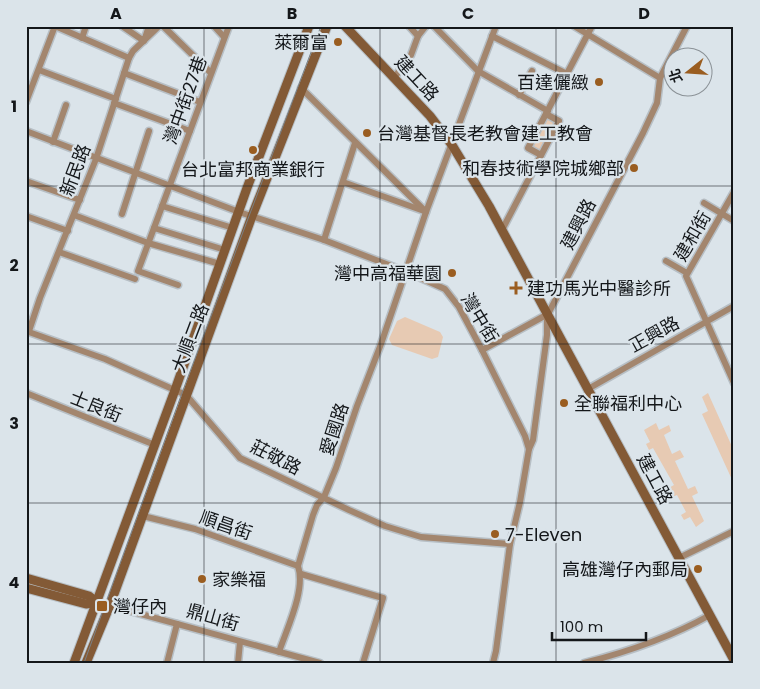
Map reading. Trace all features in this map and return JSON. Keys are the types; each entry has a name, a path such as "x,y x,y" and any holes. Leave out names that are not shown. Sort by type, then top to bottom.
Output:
{"street":[{"path":"26,102 29,85 39,70 55,26 129,58"},
{"path":"82,38 86,26"},
{"path":"122,26 144,41 149,26"},
{"name":"新民路","path":"27,331 96,159 129,58 159,26"},
{"path":"163,26 211,73"},
{"path":"214,26 224,37"},
{"name":"灣中街27巷","path":"178,285 138,271 228,26"},
{"name":"大順二路","path":"74,663 309,26"},
{"name":"大順二路","path":"86,663 110,606 252,216 327,26"},
{"path":"409,26 418,36"},
{"path":"394,78 411,55 418,36 426,26"},
{"path":"434,26 478,71 559,121 502,230"},
{"name":"愛國路","path":"298,566 313,515 324,497 336,468 356,406 407,272 426,212 496,26"},
{"path":"574,26 660,78"},
{"path":"541,155 528,148 592,26"},
{"name":"建興路","path":"548,314 643,133 657,103 660,78 688,26"},
{"name":"建工路","path":"348,27 430,116 452,145 548,314 734,660"},
{"path":"492,36 567,74"},
{"path":"39,70 190,131"},
{"path":"519,95 532,70"},
{"path":"124,73 200,102"},
{"path":"301,88 426,212"},
{"path":"53,142 66,104"},
{"name":"灣中街","path":"26,131 239,212 324,240 445,289 458,307 482,350 525,436 529,449"},
{"path":"122,214 149,131"},
{"path":"324,240 356,143"},
{"path":"26,181 80,200"},
{"path":"343,182 426,212"},
{"name":"建和街","path":"734,192 686,276 734,383"},
{"path":"704,203 734,222"},
{"path":"162,206 233,228"},
{"path":"74,215 148,244 220,264"},
{"path":"26,216 68,231"},
{"path":"154,228 225,250"},
{"path":"59,252 135,279"},
{"path":"666,261 687,273"},
{"name":"正興路","path":"588,389 734,306"},
{"path":"482,350 548,314"},
{"path":"493,663 510,544 520,502 529,449 533,440 548,314"},
{"name":"莊敬路","path":"27,331 105,359 186,395 240,458 324,497 338,506 385,526 421,537 510,544"},
{"name":"士良街","path":"26,393 155,445"},
{"name":"順昌街","path":"143,516 195,529 298,566"},
{"path":"679,558 734,531"},
{"path":"278,652 300,590 301,574 298,566"},
{"path":"301,574 383,598 363,663"},
{"name":"鼎山街","path":"26,578 89,596 97,602 110,606 320,663"},
{"name":"鼎山街","path":"26,588 86,604 97,602"},
{"path":"584,663 616,655 668,635 710,615"},
{"path":"167,663 177,624"},
{"path":"238,663 240,642"}],"shaded area":[{"path":"547,117 556,121 541,150 532,146"},
{"path":"405,317 440,332 443,337 438,357 432,359 392,345 389,339 397,321"},
{"path":"708,393 734,451 734,484 702,414 708,411 702,397"},
{"path":"656,423 659,430 669,425 671,431 664,435 672,454 680,450 684,457 675,461 688,489 695,486 698,493 692,496 704,521 696,527 690,517 684,520 681,515 686,512 677,495 670,498 665,490 674,485 653,448 649,450 646,444 650,442 644,430"}],"tram line":[{"path":"84,663 182,393 321,26"}],"place":[{"name":"萊爾富","path":"338,42"},
{"name":"百達儷緻","path":"599,82"},
{"name":"台灣基督長老教會建工教會","path":"367,133"},
{"name":"台北富邦商業銀行","path":"253,150"},
{"name":"和春技術學院城鄉部","path":"634,168"},
{"name":"灣中高福華園","path":"452,273"},
{"name":"建功馬光中醫診所","path":"516,288"},
{"name":"全聯福利中心","path":"564,403"},
{"name":"7-Eleven","path":"495,534"},
{"name":"高雄灣仔內郵局","path":"698,569"},
{"name":"家樂福","path":"202,579"},
{"name":"灣仔內","path":"102,606"}]}
